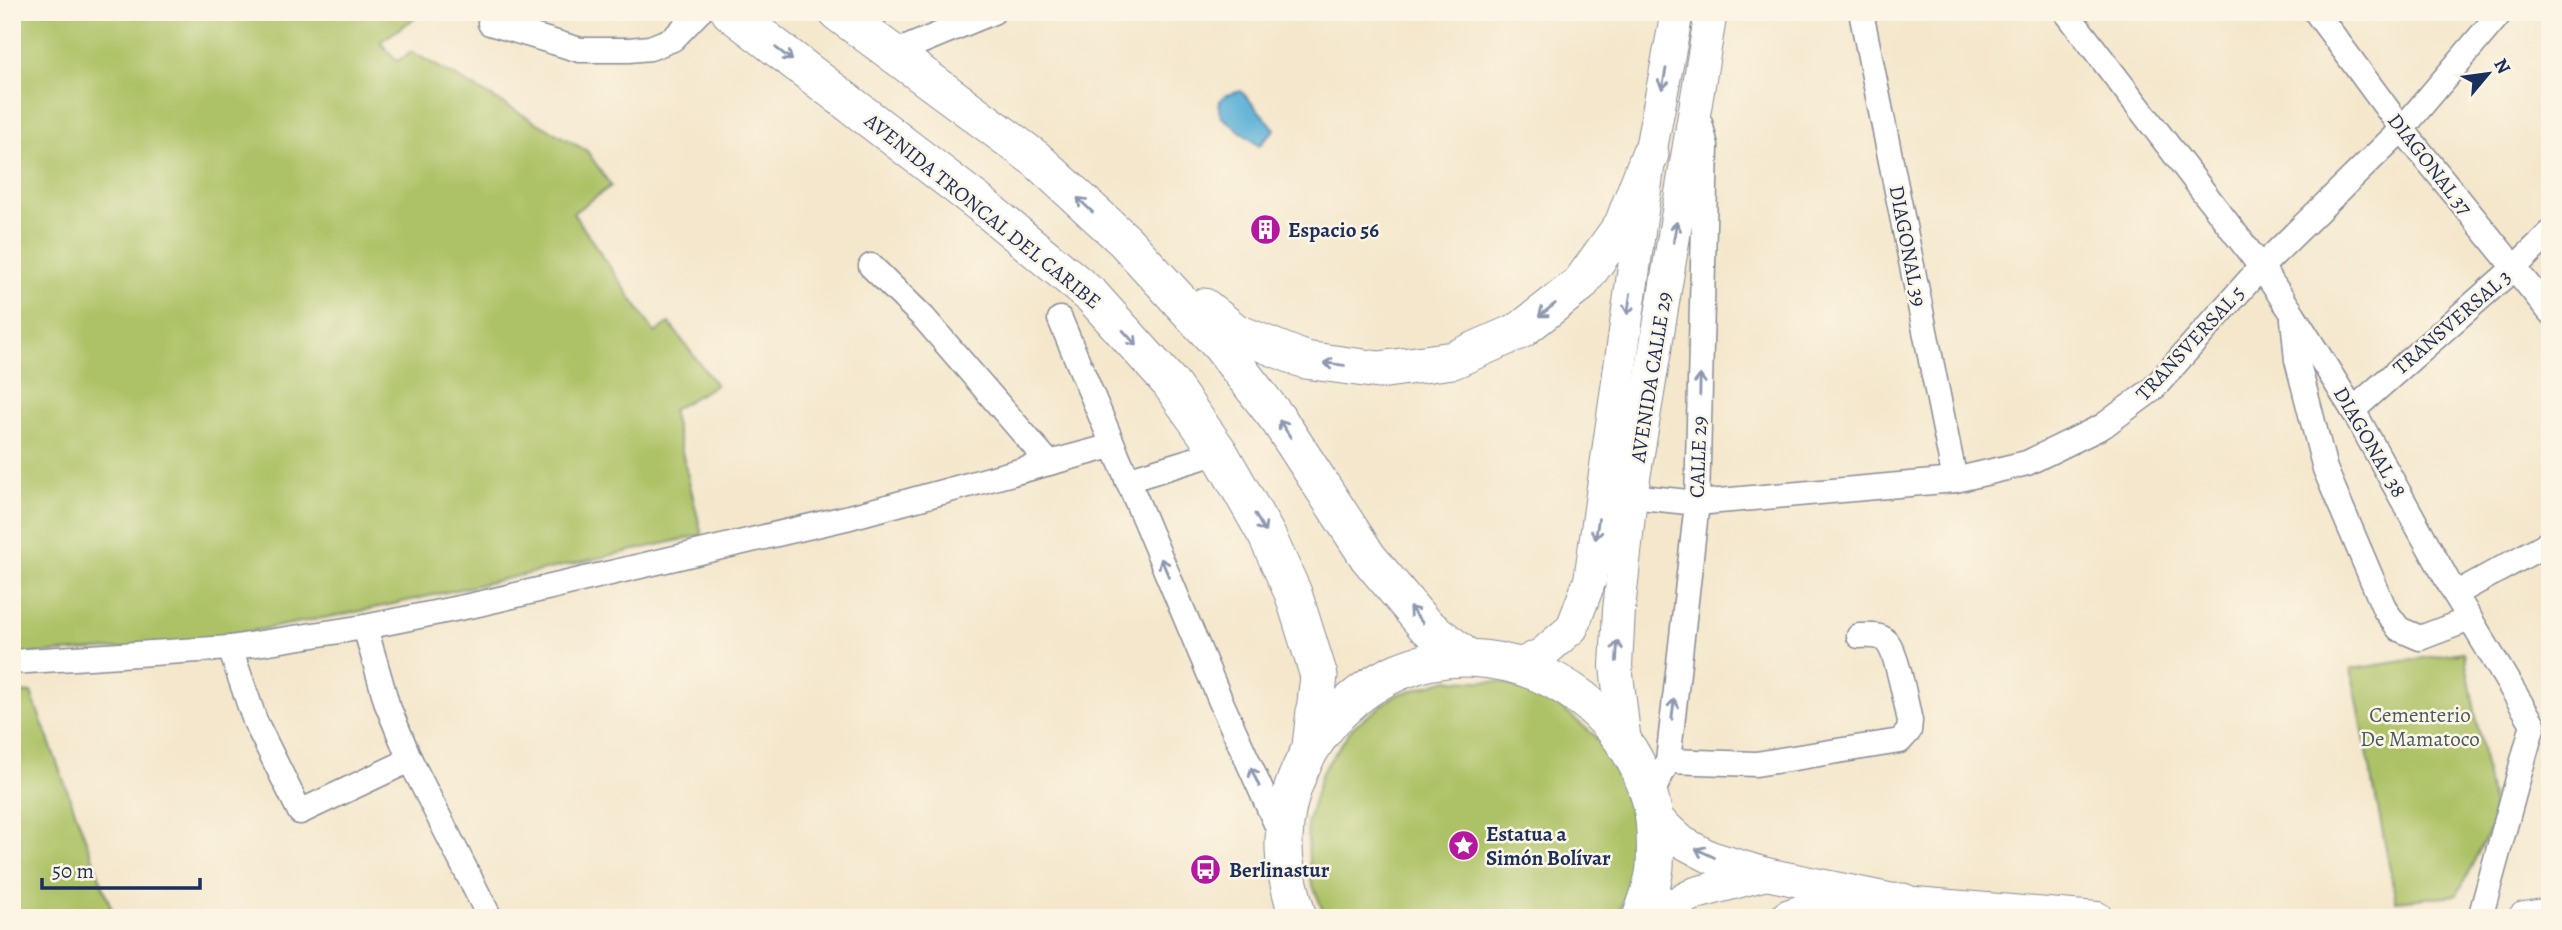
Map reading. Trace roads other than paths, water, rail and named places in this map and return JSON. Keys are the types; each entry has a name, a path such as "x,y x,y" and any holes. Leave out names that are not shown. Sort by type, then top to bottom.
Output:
{"highway":[{"name":"AVENIDA TRONCAL DEL CARIBE","path":"730,12 983,206 1092,296 1170,383 1219,452 1267,536 1293,593 1319,676 1311,746"},
{"path":"856,16 894,53 1036,159 1177,286 1236,332 1305,360 1379,370 1453,360 1521,330 1580,284 1623,224 1650,154"},
{"path":"1125,241 1220,345 1271,411 1368,557 1424,624 1468,658"},
{"path":"1298,918 1287,879 1284,839 1291,791 1311,746 1334,716 1362,692 1395,674 1431,662 1468,658 1519,665 1560,682 1597,709 1625,743 1640,769 1652,807 1655,869 1644,918"},
{"path":"1789,918 1826,905 1903,902"}],"main road":[{"name":"AVENIDA CALLE 29","path":"1519,665 1542,654 1572,628 1590,580 1650,154 1677,12"},
{"name":"AVENIDA CALLE 29","path":"1625,743 1616,666 1631,496 1711,12"},
{"path":"1652,807 1682,842 1710,857 1766,874 1903,902 2097,918"},
{"path":"1644,918 1696,892 1766,874"},
{"path":"2524,918 2550,914"}],"street":[{"path":"490,23 580,50 629,51 650,48 673,39 699,12"},
{"path":"894,53 993,12"},
{"name":"DIAGONAL 39","path":"1861,12 1955,480"},
{"name":"DIAGONAL 38","path":"2066,12 2261,267 2293,314 2353,410 2455,594 2541,719 2480,918"},
{"name":"DIAGONAL 37","path":"2315,12 2402,129 2550,312"},
{"name":"TRANSVERSAL 5","path":"1631,496 1697,503 1955,480 2027,463 2103,426 2153,389 2261,267 2402,129 2492,16"},
{"name":"CALLE 29","path":"1652,807 1668,761 1697,503 1706,146 1695,113"},
{"name":"TRANSVERSAL 3","path":"2353,410 2550,233"},
{"path":"871,266 924,318 1049,463"},
{"path":"2293,314 2297,360 2325,468 2385,610 2399,629 2420,638 2470,618"},
{"path":"1060,319 1222,704 1284,839"},
{"path":"12,662 230,648 365,627 474,605 850,517 1112,446"},
{"path":"1127,480 1219,452"},
{"path":"2455,594 2550,542"},
{"path":"365,627 387,704 410,760 490,918"},
{"path":"1668,761 1756,764 1900,741 1909,732 1910,721 1893,652 1886,640 1878,636 1859,636"},
{"path":"230,648 255,721 300,812 410,760"}],"water":[{"path":"1241,91 1275,129 1259,146 1222,117 1219,111 1220,100 1226,95"}],"place":[{"name":"Espacio 56","path":"1265,230"},
{"name":"Estatua a Simón Bolívar","path":"1463,846"},
{"name":"Berlinastur","path":"1206,870"}],"park label":[{"name":"Cementerio De Mamatoco","path":"2420,727"}]}
